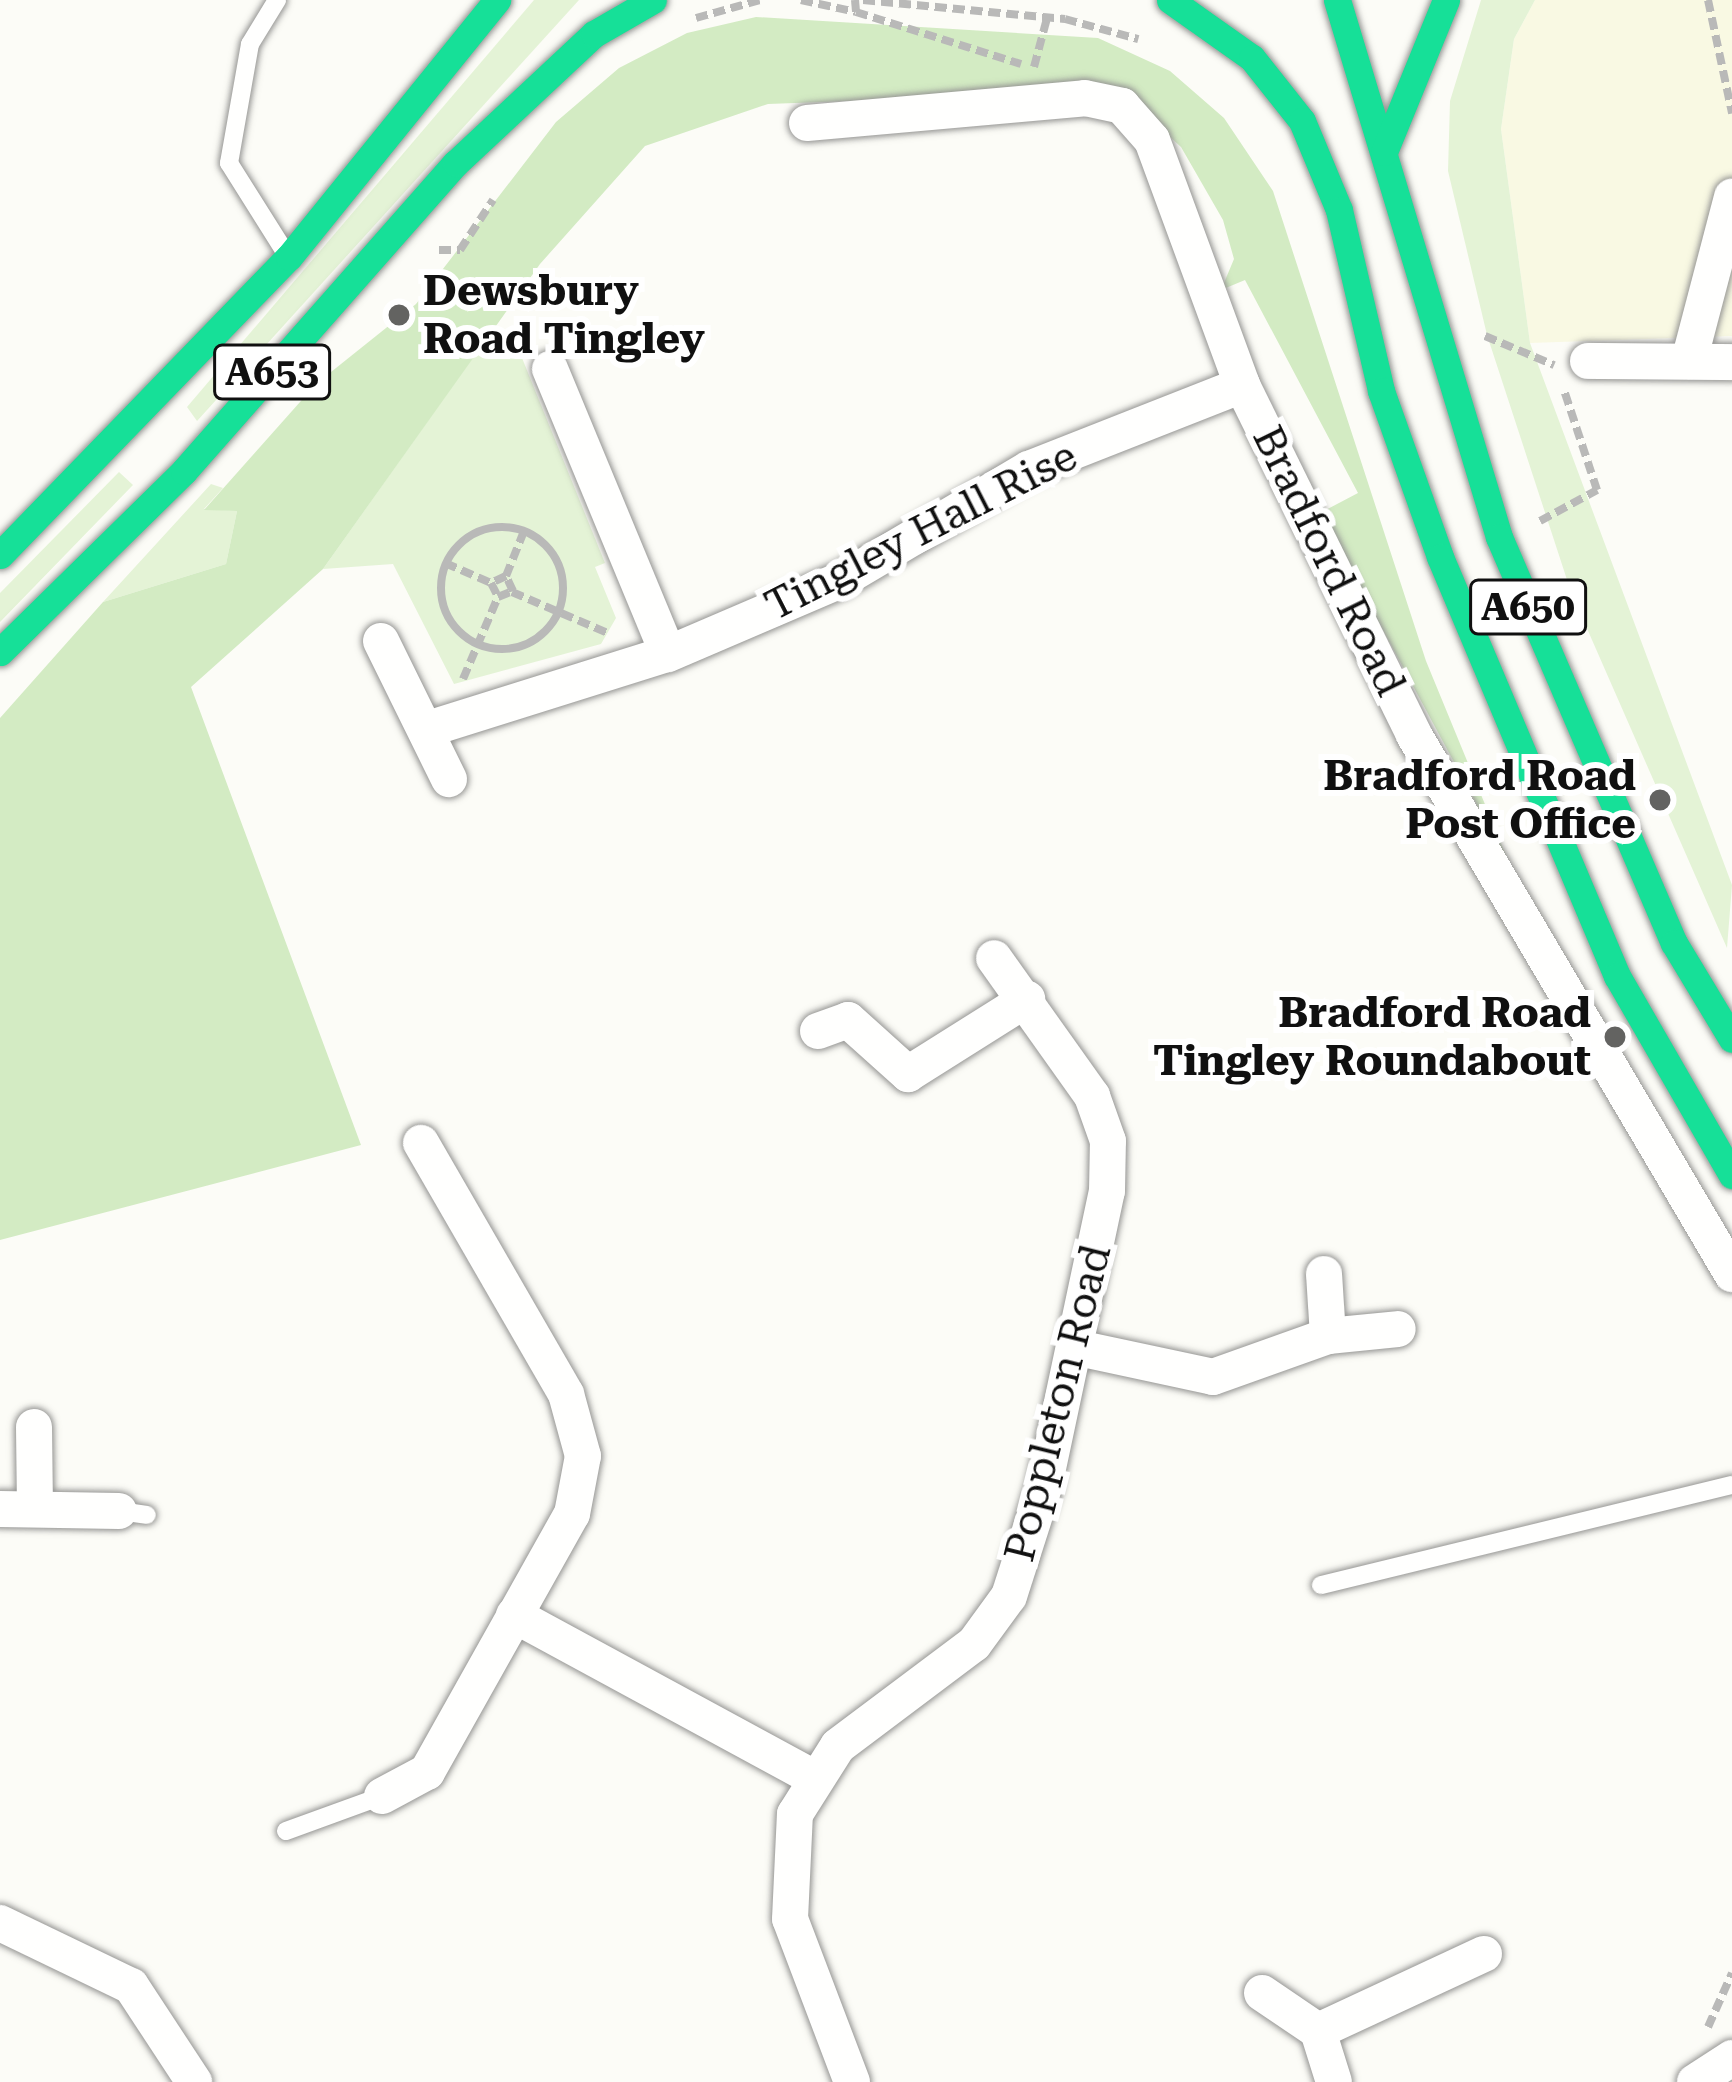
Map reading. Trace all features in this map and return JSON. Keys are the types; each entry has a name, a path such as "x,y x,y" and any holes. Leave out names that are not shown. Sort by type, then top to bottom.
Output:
{"main road":[{"name":"A653","path":"0,556 289,257 496,0"},
{"name":"A653","path":"0,652 184,471 456,163 594,34 653,0"},
{"name":"A650","path":"1170,0 1252,58 1302,121 1457,599 1617,976 1732,1175"},
{"name":"A650","path":"1337,0 1499,537 1674,943 1732,1039"},
{"path":"1384,152 1446,0"}],"street":[{"path":"807,123 1085,98"},
{"name":"Bradford Road","path":"1085,98 1122,106 1152,140 1242,385 1414,735 1732,1274"},
{"path":"1689,361 1732,197"},
{"path":"1572,363 1732,362"},
{"path":"550,369 665,655"},
{"name":"Tingley Hall Rise","path":"436,726 665,655 841,580 1028,469 1242,385"},
{"path":"381,641 436,726 449,778"},
{"name":"Poppleton Road","path":"852,2082 790,1919 786,1865 810,1776 872,1714 974,1644 1009,1596 1078,1348 1108,1141 1093,1096 994,958"},
{"path":"818,1031 848,1020 908,1074 1027,999"},
{"path":"382,1796 427,1772 572,1514 583,1456 566,1394 420,1182 421,1143"},
{"path":"1324,1274 1328,1336"},
{"path":"1078,1348 1214,1377 1328,1336 1398,1329"},
{"path":"34,1427 17,1509 133,1513"},
{"path":"514,1615 810,1776"},
{"path":"2,1932 131,1986 194,2082"},
{"path":"1318,2031 1484,1954"},
{"path":"1262,1993 1318,2031 1334,2082"},
{"path":"1695,2082 1732,2057"}],"lane":[{"path":"277,0 250,44 229,163 289,257"},
{"path":"1321,1586 1732,1485"},
{"path":"286,1831 382,1796"}],"path":[{"path":"801,0 856,12 1034,68 1085,98"},
{"path":"855,0 856,12"},
{"path":"1708,0 1732,113"},
{"path":"1034,68 1047,17"},
{"path":"1477,333 1572,363 1597,490 1570,513 1499,537"},
{"path":"512,592 506,576 524,531"},
{"path":"524,531 557,561 558,612 526,644 478,644 443,605 445,563 472,534 524,531"},
{"path":"445,563 491,583 498,597"},
{"path":"491,583 506,576"},
{"path":"436,726 498,597 512,592 665,655"}],"green space":[{"path":"534,0 579,0 197,421 187,407"},
{"path":"1481,0 1535,0 1514,39 1501,129 1530,343 1732,885 1727,948 1571,592 1487,335 1448,171 1450,101"},
{"path":"1535,0 1732,0 1732,336 1530,343 1501,129 1514,39"},
{"path":"756,17 1098,38 1170,71 1224,118 1273,191 1426,661 1512,870 1320,513 1358,493 1245,280 1221,290 1234,259 1223,220 1181,147 1143,112 1091,92 768,104 645,146 540,264 323,569 191,687 361,1145 0,1240 0,718 103,602 226,564 237,511 204,510 316,384 416,304 556,122 619,68 687,33"},
{"path":"488,336 520,353 605,563 595,567 616,618 601,644 454,684 393,564 323,569"},
{"path":"119,472 133,485 0,622 0,593"},
{"path":"211,484 223,488 204,509 237,511 226,564 103,602"}],"traffic: fast":[{"path":"0,555 289,257 497,0"},
{"path":"0,652 184,471 456,163 594,34 653,0"},
{"path":"1170,0 1252,58 1302,121 1339,210 1381,391 1440,557 1617,976 1732,1175"},
{"path":"1337,0 1499,537 1674,943 1732,1039"},
{"path":"1384,152 1446,0"}],"place":[{"name":"Dewsbury Road Tingley","path":"399,315"},
{"name":"Bradford Road Post Office","path":"1660,800"},
{"name":"Bradford Road Tingley Roundabout","path":"1615,1037"}]}
